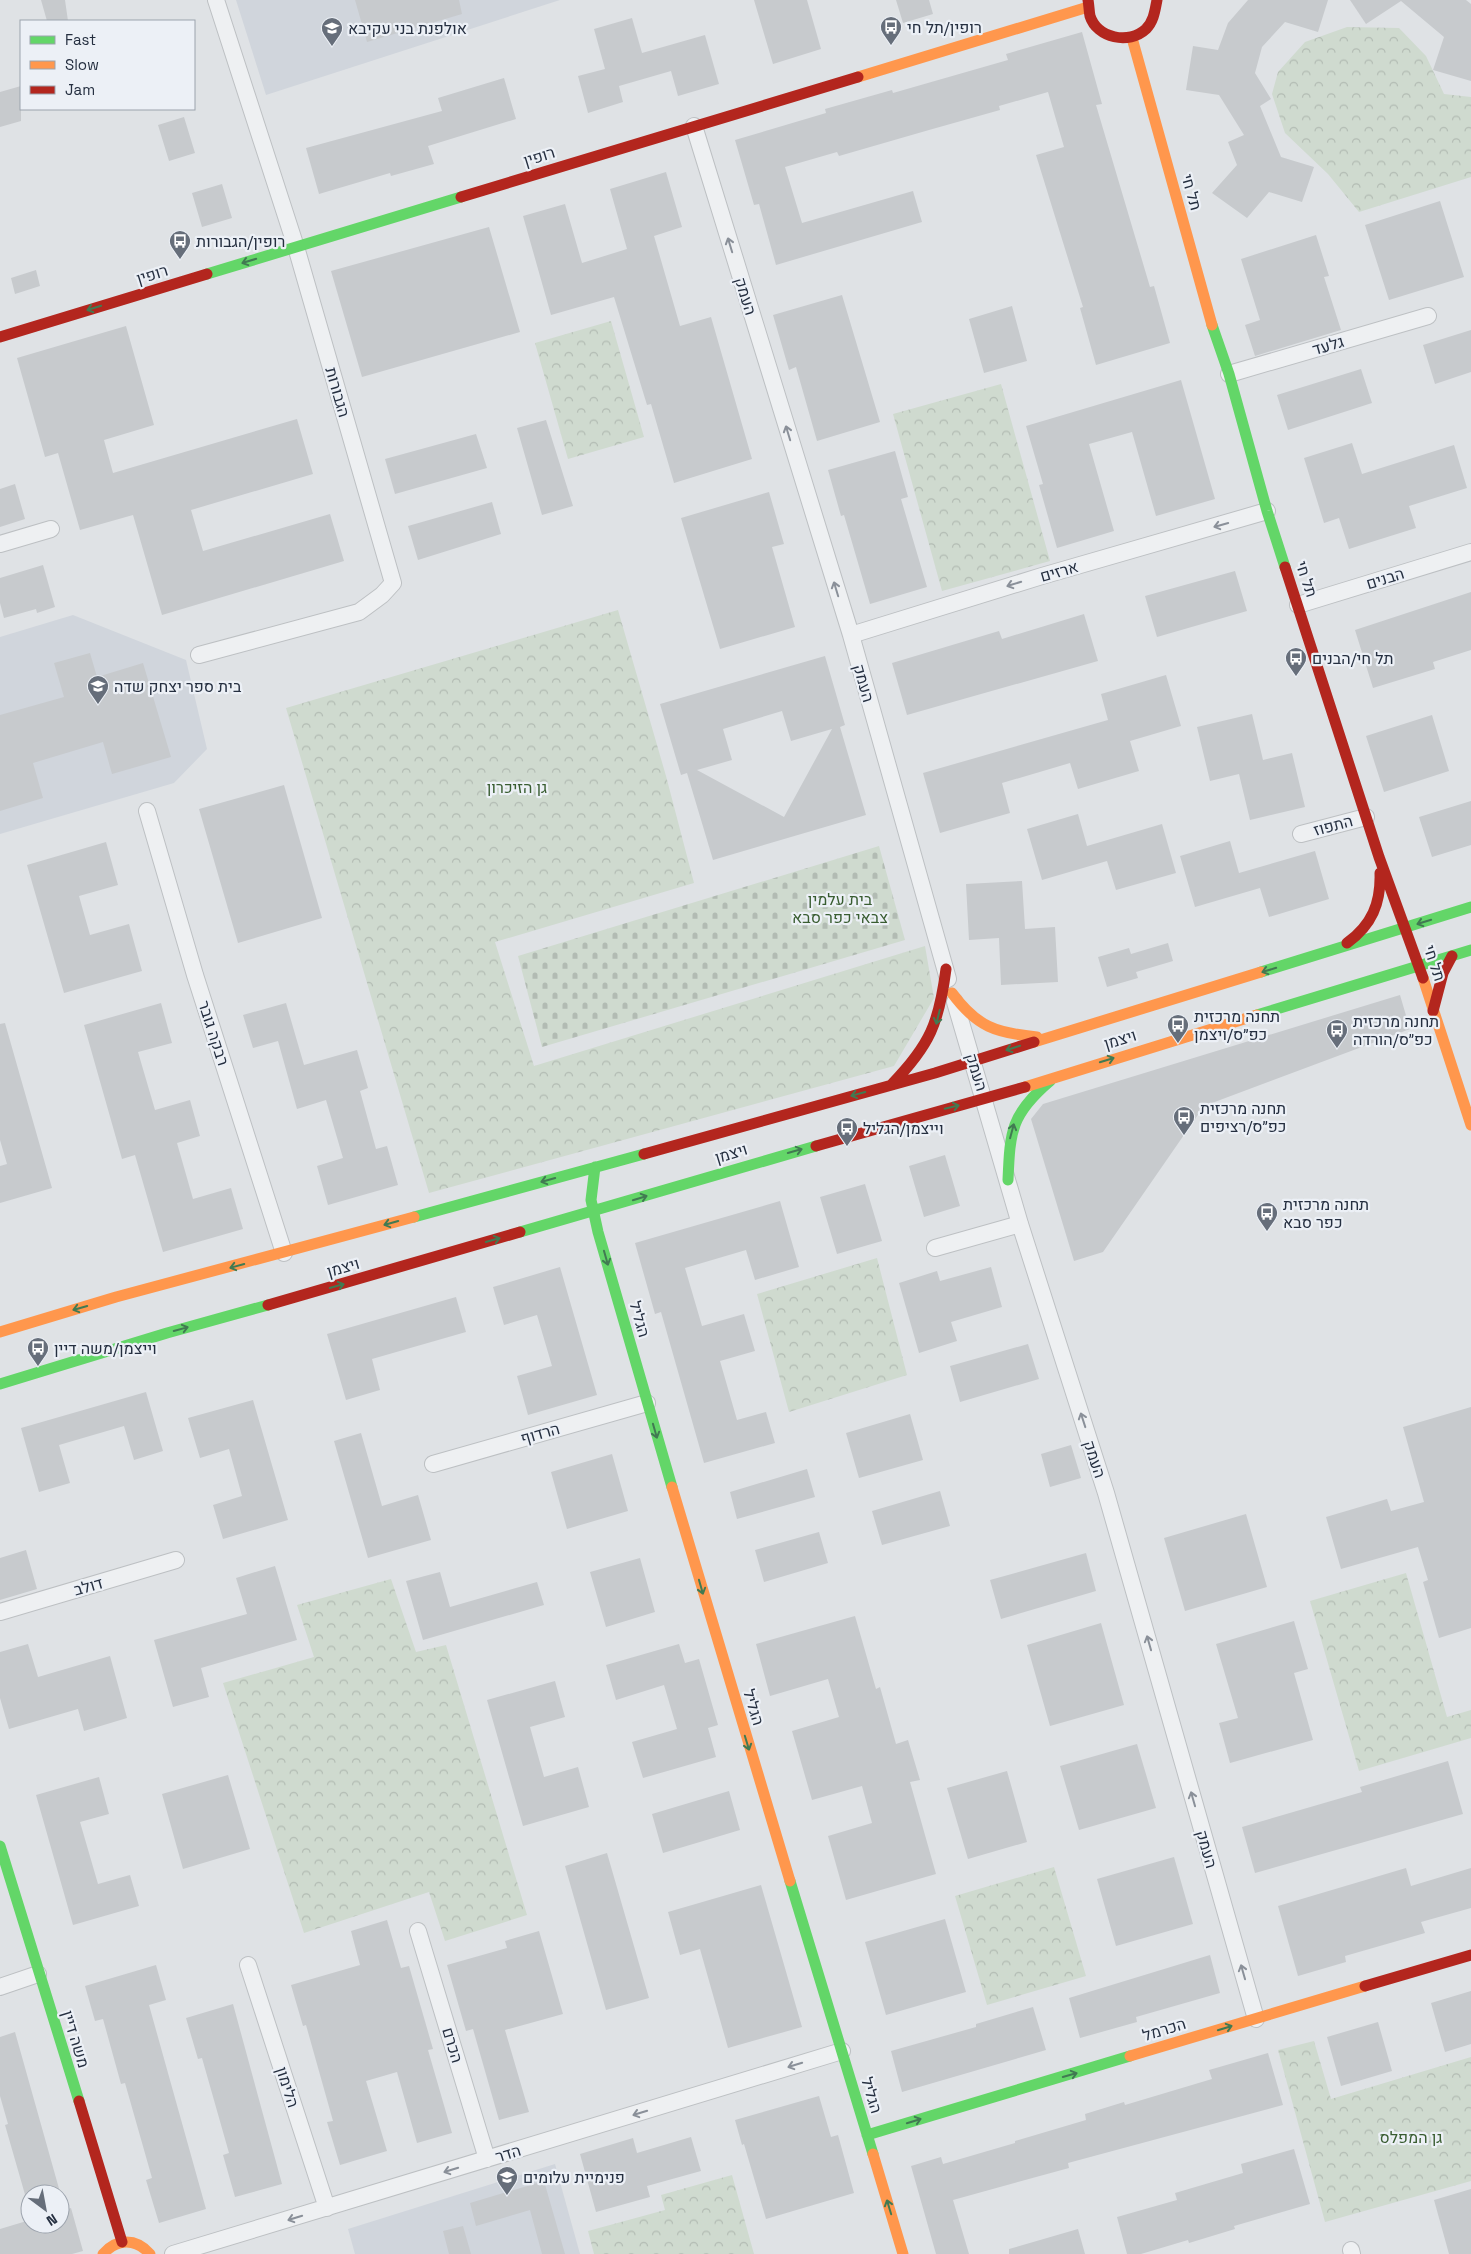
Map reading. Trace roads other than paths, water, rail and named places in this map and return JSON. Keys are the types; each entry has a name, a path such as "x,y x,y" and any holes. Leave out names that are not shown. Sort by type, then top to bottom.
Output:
{"street":[{"name":"הגבורות","path":"199,656 359,612 382,595 393,583 296,247 216,0"},
{"path":"1088,3 1091,18 1097,29 1107,36 1118,39 1132,38 1152,24 1156,13 1157,0"},
{"name":"רופין","path":"0,337 694,126 1088,3"},
{"name":"תל חי","path":"1132,38 1218,343 1229,374 1268,511 1379,857 1419,966 1471,1125"},
{"name":"העמק","path":"694,126 851,635 952,993 985,1099 1020,1224 1106,1493 1256,2019"},
{"name":"גלעד","path":"1229,374 1428,316"},
{"name":"ארזים","path":"851,635 1042,576 1268,511"},
{"path":"0,544 51,529"},
{"name":"הבנים","path":"1298,605 1471,552"},
{"name":"רבקה גובר","path":"147,811 195,975 284,1253"},
{"name":"התפוז","path":"1301,834 1366,817"},
{"path":"1338,949 1364,930 1373,918 1379,902 1381,887 1379,857"},
{"name":"ויצמן","path":"0,1332 116,1297 284,1253 973,1062 1048,1037 1471,907"},
{"name":"ויצמן","path":"0,1384 148,1339 803,1149 985,1099 1471,950"},
{"path":"1433,1012 1443,973 1452,956"},
{"path":"892,1085 924,1049 935,1028 942,1002 946,969"},
{"path":"952,993 974,1020 994,1030 1016,1036 1048,1037"},
{"path":"1008,1180 1011,1128 1020,1109 1033,1095 1057,1076"},
{"name":"הגליל","path":"595,1167 591,1188 593,1211 647,1402 708,1613 903,2254"},
{"path":"935,1248 1020,1224"},
{"name":"הרדוף","path":"433,1464 647,1402"},
{"name":"דולב","path":"0,1612 176,1560"},
{"name":"משה דיין","path":"0,1846 122,2242"},
{"name":"הכרם","path":"418,1931 487,2160"},
{"name":"הכרמל","path":"867,2135 1471,1955"},
{"name":"הלימון","path":"248,1965 327,2208"},
{"path":"0,1987 38,1974"},
{"name":"הדר","path":"173,2254 842,2051"},
{"path":"103,2254 113,2245 122,2242 132,2242 141,2245 150,2254"}],"place":[{"name":"רופין/תל חי","path":"891,46"},
{"name":"אולפנת בני עקיבא","path":"332,47"},
{"name":"רופין/הגבורות","path":"180,260"},
{"name":"תל חי/הבנים","path":"1296,677"},
{"name":"בית ספר יצחק שדה","path":"98,705"},
{"name":"תחנה מרכזית כפ״ס/ויצמן","path":"1178,1044"},
{"name":"תחנה מרכזית כפ״ס/הורדה","path":"1337,1049"},
{"name":"תחנה מרכזית כפ״ס/רציפים","path":"1184,1136"},
{"name":"וייצמן/הגליל","path":"847,1147"},
{"name":"תחנה מרכזית כפר סבא","path":"1267,1232"},
{"name":"וייצמן/משה דיין","path":"38,1367"},
{"name":"פנימיית עלומים","path":"507,2196"}],"park label":[{"name":"גן הזיכרון","path":"517,787"},
{"name":"בית עלמין צבאי כפר סבא","path":"840,908"},
{"name":"גן המפלס","path":"1411,2137"}]}
